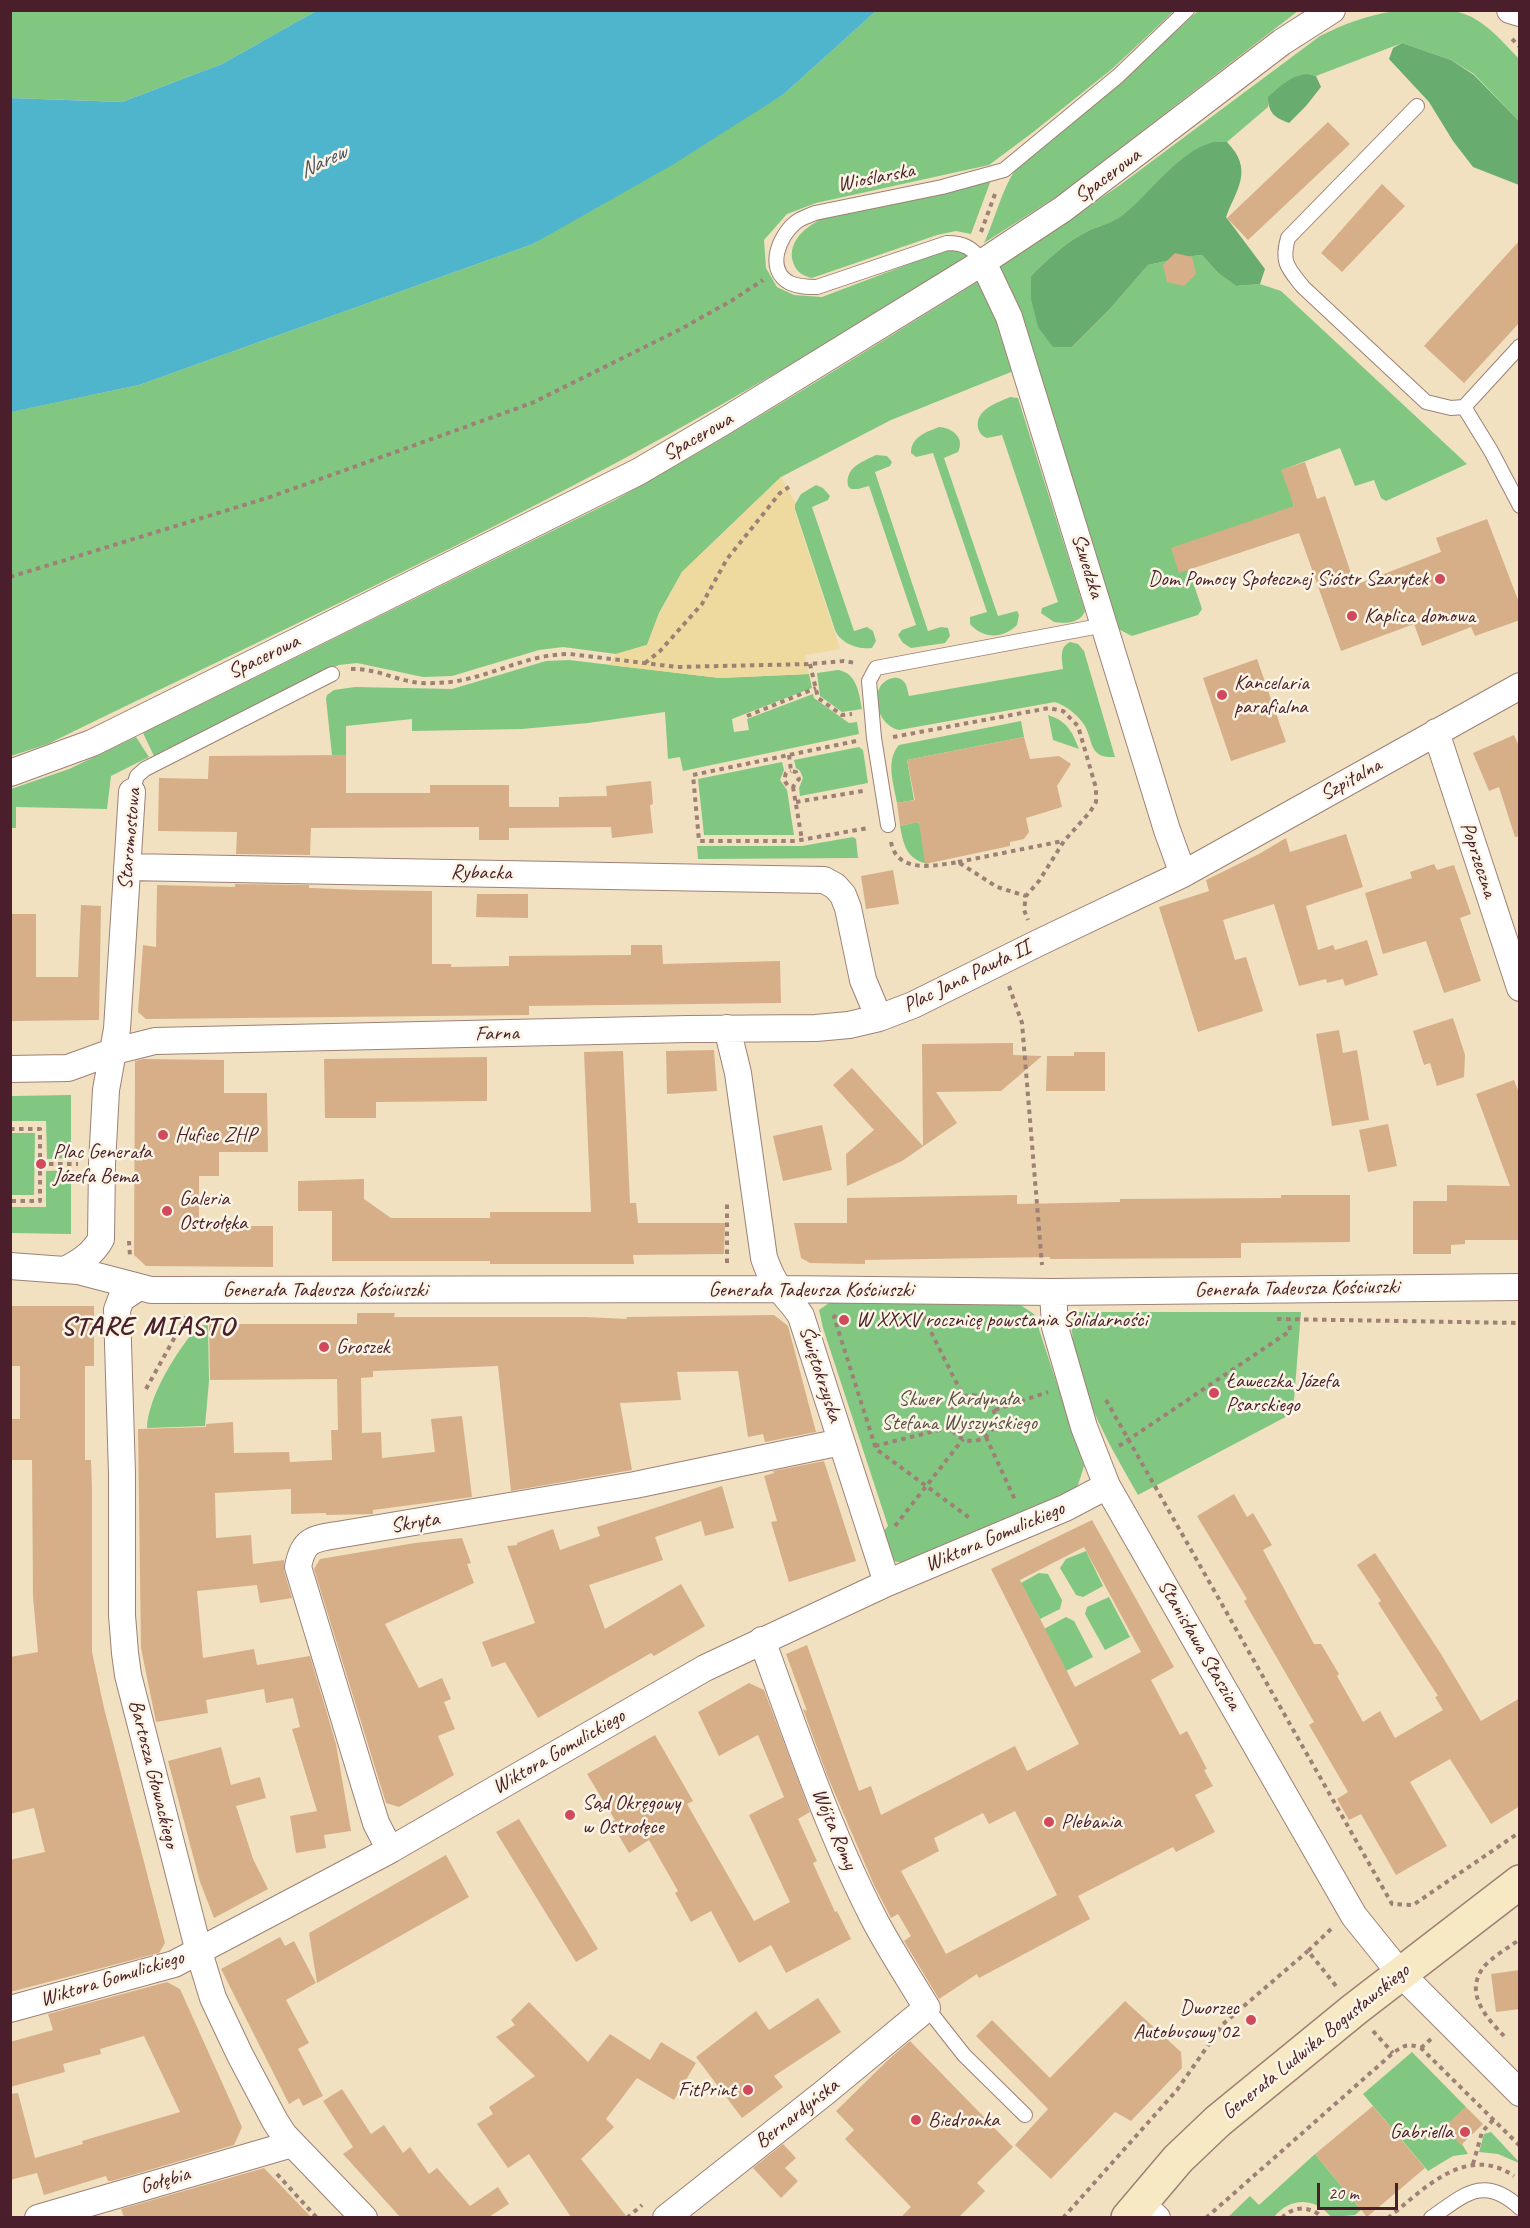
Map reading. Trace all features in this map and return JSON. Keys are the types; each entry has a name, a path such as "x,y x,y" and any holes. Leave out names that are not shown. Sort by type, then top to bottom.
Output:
{"street":[{"name":"Spacerowa","path":"10,772 41,763 92,743 638,472 983,262 1063,209 1282,42 1332,10"},
{"path":"1510,10 1520,13"},
{"name":"Szwedzka","path":"983,262 1009,317 1167,830 1183,874"},
{"name":"Szpitalna","path":"1183,874 1520,686"},
{"name":"Poprzeczna","path":"1436,732 1520,988"},
{"name":"Staromostowa","path":"115,1051 132,792"},
{"name":"Rybacka","path":"126,867 810,879 824,880 834,886"},
{"name":"Plac Jana Pawła II","path":"834,886 843,895 848,908 863,980 879,1018 913,1005 1183,874"},
{"name":"Farna","path":"115,1051 155,1041 816,1028 849,1025 879,1018"},
{"name":"Świętokrzyska","path":"727,1028 738,1073 764,1258 779,1289 792,1301 801,1316 886,1583"},
{"path":"10,1069 68,1068 115,1051"},
{"path":"10,1266 65,1270 89,1254 101,1239 106,1090 115,1051"},
{"name":"Generała Tadeusza Kościuszki","path":"65,1270 105,1278 137,1275 151,1290 779,1289 1053,1292 1520,1287"},
{"name":"Bartosza Głowackiego","path":"137,1275 121,1299 117,1310 122,1474 123,1634 128,1675 199,1952 213,1998 275,2121 292,2144 364,2217"},
{"name":"Stanisława Staszica","path":"1053,1292 1055,1327 1084,1427 1107,1486 1354,1916 1400,1974 1520,2093"},
{"name":"Skryta","path":"390,1850 376,1823 298,1567 306,1545 313,1540 328,1536 635,1485 841,1442"},
{"name":"Wiktora Gomulickiego","path":"10,2009 174,1964 390,1850 705,1668 886,1583 1065,1508 1107,1486"},
{"name":"Wójta Romy","path":"762,1640 827,1817 873,1918 927,2008"},
{"name":"Generała Ludwika Bogusławskiego","path":"1142,2213 1179,2159 1218,2121 1355,2009 1520,1882"},
{"name":"Bernardyńska","path":"666,2217 824,2093 927,2008"},
{"name":"Gołębia","path":"38,2217 292,2144"}],"lane":[{"name":"Wioślarska","path":"778,270 777,248 784,234 796,221 832,208 942,187 1004,170 1118,76 1187,10"},
{"path":"1417,106 1288,238 1283,255 1289,268 1303,287 1426,402 1451,408 1464,407 1520,346"},
{"path":"778,270 788,282 801,286 818,287 947,243 962,243 973,249 983,262"},
{"path":"1464,407 1491,451 1520,506"},
{"path":"888,825 874,738 869,681 876,668 1106,626"},
{"name":"Staromostowa","path":"132,792 137,776 145,769 332,675"},
{"path":"927,2008 964,2055 1025,2115"},
{"path":"1431,2217 1463,2196 1480,2189 1496,2193 1520,2208"}],"path":[{"path":"988,214 998,188"},
{"path":"10,578 270,497 532,403 679,330 731,301 778,270"},
{"path":"645,663 660,651 689,620 702,604 728,559 780,493 789,488"},
{"path":"332,675 348,669 364,668 414,682 450,682 553,654 677,667 844,661 876,668"},
{"path":"810,664 818,698 842,715 849,714"},
{"path":"747,716 816,688"},
{"path":"789,755 791,771"},
{"path":"793,787 788,786 784,780 786,773 791,771 796,772 799,779 793,787 802,840"},
{"path":"796,802 882,788"},
{"path":"888,825 892,847 904,861 924,868 1064,841"},
{"path":"958,862 997,886 1026,896"},
{"path":"1007,979 1022,1023 1042,1265"},
{"path":"10,1129 40,1129 40,1201 10,1201"},
{"path":"727,1265 728,1200"},
{"path":"129,1232 129,1254 137,1275"},
{"path":"1032,1265 1053,1265"},
{"path":"843,1310 834,1317 876,1449 977,1523"},
{"path":"919,1310 963,1396"},
{"path":"146,1390 190,1311"},
{"path":"1266,1318 1520,1323"},
{"path":"1129,1442 1290,1331 1289,1319"},
{"path":"995,1410 1052,1391"},
{"path":"1101,1392 1392,1904 1413,1905 1520,1832"},
{"path":"972,1394 981,1396 989,1400 995,1410 995,1425 986,1437 974,1441 963,1439 957,1436 951,1427 950,1410 955,1401 963,1396 972,1394"},
{"path":"875,1446 951,1427"},
{"path":"986,1437 1018,1506"},
{"path":"877,1558 895,1551 888,1535 963,1439"},
{"path":"1063,2217 1177,2090 1223,2024 1333,1928 1329,1918"},
{"path":"1505,2037 1481,2010 1476,1997 1477,1982 1483,1968 1520,1939"},
{"path":"1308,1951 1393,2053"},
{"path":"1206,2217 1404,2045 1410,2044 1421,2048 1520,2146"},
{"path":"1473,2165 1482,2132 1493,2120"},
{"path":"1515,2177 1520,2172"},
{"path":"627,2217 645,2203"},
{"path":"1282,2217 1293,2210 1302,2208 1311,2209 1323,2217"}],"green space":[{"path":"11,11 316,11 222,64 122,102 11,98"},
{"path":"876,11 1174,11 1112,69 989,165 816,203 787,214 764,240 766,268 777,287 794,295 822,297 946,250 959,248 970,257 723,403 567,489 420,564 48,744 11,756 10,412 139,385 533,244 784,94"},
{"path":"1198,11 1298,11 1059,195 984,243 1015,170 1120,82"},
{"path":"1395,11 1452,11 1472,17 1489,29 1519,59 1519,121 1474,74 1451,60 1402,43 1316,76 1307,74 1269,97 1268,107 1227,142 1211,144 1183,158 1123,215 1066,244 1031,276 1072,347 1109,310 1148,265 1202,255 1218,273 1236,286 1260,284 1281,291 1467,464 1386,501 1381,498 1374,480 1355,486 1340,448 1282,470 1311,483 1314,488 1291,496 1294,506 1189,570 1202,609 1198,615 1132,636 1118,629 996,270 1120,185 1320,36 1356,20"},
{"path":"1402,43 1451,60 1474,75 1519,121 1519,185 1473,167 1453,141 1429,102 1389,59 1393,48"},
{"path":"1308,74 1316,76 1321,87 1289,123 1276,117 1269,107 1268,97 1291,79"},
{"path":"1214,142 1227,142 1240,161 1241,179 1226,217 1265,269 1260,284 1236,286 1218,273 1202,255 1148,265 1109,310 1072,347 1053,347 1038,327 1031,299 1031,276 1066,244 1124,214 1177,163 1201,147"},
{"path":"991,180 971,234 956,231 937,235 812,278 800,273 794,265 792,254 797,239 808,227 822,219 839,213 946,193"},
{"path":"982,279 989,292 1013,369 1011,372 891,420 781,477 682,572 659,613 647,645 616,654 563,647 539,650 452,676 423,677 357,663 339,665 154,756 143,733 615,500 754,420"},
{"path":"1010,397 1018,398 1085,611 1080,618 1072,622 1054,622 1041,613 1042,608 1058,602 1002,435 987,438 978,428 978,421 983,411"},
{"path":"939,427 949,429 959,438 958,452 944,458 998,616 1017,611 1019,615 1017,625 1006,633 987,635 970,624 970,617 987,612 933,453 916,457 911,453 916,439"},
{"path":"876,455 887,456 892,462 890,466 875,472 928,631 941,627 948,628 950,636 945,643 911,648 903,643 898,635 902,630 916,625 869,486 851,489 848,486 849,474 852,470"},
{"path":"816,485 823,488 830,496 828,500 812,507 854,631 867,627 873,631 876,641 872,648 850,645 837,635 835,630 794,506 801,494"},
{"path":"1070,642 1078,644 1084,651 1115,757 1107,757 1096,752 1082,722 1068,708 1055,702 899,730 888,725 880,714 877,695 883,683 890,678 902,680 906,684 909,696 1063,669 1063,650"},
{"path":"569,660 720,678 809,674 812,688 732,719 734,732 749,730 747,719 813,694 814,698 849,723 857,722 859,734 683,771 680,757 668,759 665,712 588,723 522,729 412,731 412,719 346,726 346,755 332,755 326,699 327,695 334,690 355,687 452,689 546,661"},
{"path":"838,670 853,679 862,709 842,712 820,696 817,673"},
{"path":"1048,715 1060,720 1068,728 1079,749 1053,740"},
{"path":"1021,721 1024,737 907,760 914,800 897,803 891,765 899,745"},
{"path":"136,737 149,757 111,776 107,809 16,807 16,828 11,828 11,789 69,769"},
{"path":"859,747 863,750 868,783 800,796 799,788 803,778 794,760"},
{"path":"782,762 784,770 780,780 787,790 794,835 704,835 698,779"},
{"path":"918,822 927,864 910,855 901,833 900,826"},
{"path":"853,837 856,839 858,858 698,859 697,846 802,846"},
{"path":"71,1095 71,1158 47,1159 46,1121 11,1121 11,1096"},
{"path":"11,1133 35,1133 34,1195 11,1195"},
{"path":"71,1170 71,1234 11,1233 11,1207 46,1207 46,1171"},
{"name":"Skwer Kardynała Stefana Wyszyńskiego","path":"829,1303 1019,1304 1034,1314 1084,1466 1078,1485 1072,1491 903,1562 890,1559 877,1539 888,1526 823,1328 819,1310"},
{"path":"1078,1312 1301,1312 1293,1413 1138,1495 1114,1453 1085,1389 1073,1343 1071,1319"},
{"path":"199,1325 208,1325 209,1381 205,1426 147,1428 158,1388 182,1347"},
{"path":"1086,1551 1103,1586 1083,1597 1076,1595 1060,1568 1066,1559"},
{"path":"1039,1573 1048,1574 1062,1600 1060,1609 1040,1619 1021,1583"},
{"path":"1109,1597 1130,1637 1105,1650 1085,1614 1087,1607"},
{"path":"1066,1617 1074,1621 1093,1657 1066,1671 1044,1629"},
{"path":"1412,2052 1466,2107 1444,2128 1462,2144 1468,2154 1453,2156 1428,2171 1363,2094"},
{"path":"1491,2132 1519,2163 1498,2154 1479,2152 1484,2134"},
{"path":"1315,2154 1361,2210 1355,2215 1331,2217 1318,2206 1302,2202 1287,2206 1274,2217 1227,2218 1250,2196 1259,2205"}],"sand":[{"path":"781,477 795,502 795,511 840,649 805,655 809,674 720,678 609,665 616,654 647,645 659,614 682,572"}],"water":[{"name":"Narew","path":"316,11 876,11 784,94 674,164 533,244 139,385 11,412 11,98 122,102 222,64"}],"building":[{"path":"1328,122 1350,144 1248,240 1227,218"},
{"path":"1382,184 1405,206 1342,272 1321,253"},
{"path":"1520,240 1520,322 1464,383 1424,346"},
{"path":"1175,253 1192,257 1196,274 1184,286 1167,282 1163,265"},
{"name":"Dom Pomocy Społecznej Sióstr Szarytek","path":"1305,462 1317,499 1325,496 1355,585 1441,552 1436,538 1487,519 1520,605 1520,620 1475,636 1471,627 1422,646 1414,624 1341,651 1299,533 1179,573 1171,548 1294,506 1281,470"},
{"path":"1257,659 1286,742 1231,761 1203,678"},
{"path":"1514,735 1520,748 1520,836 1515,837 1499,787 1489,791 1473,753"},
{"path":"1024,737 1030,759 1059,756 1071,764 1057,786 1062,807 1026,818 1029,832 1024,839 1010,842 1010,846 925,864 919,822 900,826 897,803 915,800 907,760"},
{"path":"346,755 346,793 430,793 430,785 509,785 509,807 559,807 559,797 607,796 606,786 651,781 653,804 650,805 653,833 612,838 611,827 509,828 509,840 479,840 479,827 311,828 310,855 236,854 237,832 158,831 159,778 208,779 209,756"},
{"path":"1346,834 1363,887 1306,906 1318,950 1333,945 1335,950 1367,940 1378,975 1345,986 1343,979 1327,983 1326,979 1299,986 1274,904 1223,920 1235,960 1246,957 1263,1011 1198,1032 1159,907 1209,891 1206,880 1286,838 1290,852"},
{"path":"1434,864 1437,870 1454,865 1471,914 1460,918 1481,981 1444,993 1426,941 1383,954 1365,893 1412,878 1410,872"},
{"path":"893,870 899,904 866,909 861,876"},
{"path":"235,884 432,891 432,964 451,964 451,967 509,966 509,956 631,955 631,945 662,945 663,964 780,961 781,1003 529,1006 529,1015 146,1019 138,1012 143,945 156,947 157,885 235,887"},
{"path":"477,894 528,894 528,918 476,917"},
{"path":"81,905 101,906 99,1020 10,1021 10,914 36,914 36,977 78,977"},
{"path":"1453,1018 1465,1055 1464,1077 1437,1086 1430,1063 1424,1065 1413,1031"},
{"path":"1339,1030 1343,1053 1357,1050 1369,1120 1332,1126 1316,1034"},
{"path":"1013,1043 1013,1055 1042,1056 1001,1091 936,1092 957,1123 902,1161 847,1186 846,1154 874,1130 833,1085 852,1068 923,1146 922,1044"},
{"path":"714,1050 717,1091 667,1094 666,1051"},
{"path":"623,1051 630,1203 636,1203 638,1223 725,1223 724,1254 633,1255 634,1264 332,1261 332,1211 298,1211 298,1181 364,1179 364,1199 391,1218 490,1218 490,1212 591,1212 584,1052"},
{"path":"1074,1052 1105,1052 1105,1091 1046,1091 1047,1056 1074,1056"},
{"path":"487,1057 487,1101 376,1102 376,1118 325,1118 324,1059"},
{"path":"143,1059 224,1060 224,1093 267,1093 268,1152 219,1152 219,1176 199,1176 199,1226 273,1226 273,1267 146,1266 134,1255 135,1061"},
{"path":"1514,1080 1520,1095 1520,1240 1465,1240 1465,1244 1451,1245 1451,1254 1413,1254 1413,1201 1447,1201 1447,1185 1510,1186 1476,1094"},
{"path":"1388,1124 1397,1166 1368,1172 1359,1130"},
{"path":"822,1125 832,1170 783,1181 773,1136"},
{"path":"1017,1195 1017,1204 1120,1202 1120,1199 1350,1195 1350,1242 1241,1243 1241,1258 1050,1259 1050,1257 865,1260 865,1264 810,1263 801,1258 794,1223 847,1223 847,1198"},
{"path":"10,1306 94,1306 94,1366 85,1366 85,1460 91,1460 92,1487 92,1652 104,1708 165,1943 159,1953 10,1992 10,1860 45,1852 34,1808 10,1814 10,1657 38,1652 33,1597 32,1460 10,1460 10,1419 20,1419 20,1366 10,1366"},
{"path":"357,1313 395,1313 394,1317 627,1319 626,1317 774,1315 788,1326 816,1432 765,1442 763,1434 748,1437 738,1371 677,1372 681,1400 620,1403 632,1470 511,1491 498,1366 373,1371 373,1377 361,1378 362,1433 381,1432 382,1458 435,1452 431,1419 462,1416 472,1497 373,1510 373,1514 326,1515 326,1513 291,1514 291,1489 215,1493 216,1538 251,1535 253,1564 284,1560 284,1571 292,1598 260,1603 257,1585 197,1591 203,1658 254,1649 257,1665 310,1656 336,1744 351,1831 324,1835 326,1848 296,1853 290,1816 317,1811 292,1729 300,1727 293,1698 266,1703 264,1689 206,1700 208,1713 156,1722 141,1648 138,1429 206,1427 206,1424 233,1422 234,1453 289,1452 290,1462 332,1460 331,1430 338,1430 337,1379 210,1380 209,1324 357,1324"},
{"path":"824,1461 856,1561 789,1582 771,1522 777,1521 764,1476 774,1473 773,1471"},
{"path":"722,1486 734,1528 705,1536 701,1521 655,1537 663,1560 589,1585 605,1629 681,1584 705,1626 654,1656 651,1653 538,1718 505,1662 492,1667 482,1642 535,1623 507,1546 517,1545 517,1543 553,1529 560,1550 600,1536 597,1527"},
{"path":"1234,1494 1247,1517 1253,1513 1272,1545 1263,1550 1314,1644 1321,1644 1339,1674 1337,1676 1363,1722 1380,1711 1395,1738 1443,1710 1435,1697 1438,1696 1378,1603 1381,1601 1357,1565 1375,1553 1441,1654 1481,1721 1520,1698 1520,1806 1491,1824 1450,1759 1410,1782 1447,1846 1396,1875 1361,1814 1349,1820 1337,1799 1348,1792 1309,1725 1314,1722 1244,1601 1247,1599 1197,1516"},
{"path":"1092,1520 1174,1667 1151,1680 1180,1735 1187,1731 1207,1769 1204,1770 1213,1786 1195,1795 1215,1832 1176,1852 1173,1847 1078,1896 1090,1919 979,1978 977,1974 939,1999 904,1941 911,1936 898,1914 891,1918 874,1885 827,1775 786,1654 807,1645 859,1791 871,1786 881,1815 1015,1746 1027,1771 1079,1744 991,1569","holes":["1084,1547 1141,1652 1075,1687 1020,1580","1015,1811 1057,1895 946,1954 901,1871 939,1851 934,1838 983,1813 989,1824"]},
{"path":"462,1538 471,1563 467,1564 474,1583 385,1624 419,1688 442,1678 451,1699 444,1702 455,1729 438,1736 454,1775 399,1807 386,1803 314,1569 320,1559 415,1543"},
{"path":"749,1683 764,1690 810,1812 798,1819 817,1861 813,1863 835,1912 837,1911 851,1939 786,1973 771,1945 739,1963 711,1911 691,1922 675,1893 678,1891 649,1840 629,1853 611,1822 615,1820 587,1774 655,1735 693,1801 687,1804 754,1921 790,1902 749,1815 784,1797 758,1735 719,1756 698,1712"},
{"path":"221,1747 231,1785 260,1777 266,1798 236,1806 253,1859 268,1889 214,1918 200,1882 168,1761"},
{"path":"519,1819 598,1949 576,1962 496,1832"},
{"path":"446,1855 469,1897 317,1983 309,1933"},
{"path":"280,1937 285,1946 294,1941 316,1983 286,2000 309,2043 298,2049 323,2096 303,2106 299,2098 289,2104 221,1969"},
{"path":"1520,1970 1520,2009 1496,2012 1491,1974"},
{"path":"167,1982 180,1989 242,2127 234,2145 112,2181 108,2181 106,2176 44,2195 37,2173 10,2180 10,2094 18,2093 35,2158 83,2144 82,2141 180,2112 144,2036 100,2049 101,2054 63,2064 65,2072 10,2087 10,2042 53,2030 48,2014"},
{"path":"818,1998 841,2032 774,2076 783,2087 742,2118 696,2057 756,2011 769,2030"},
{"path":"1125,2001 1181,2052 1182,2068 1131,2121 1115,2112 1051,2179 1015,2145 1048,2109 976,2036 992,2020 1050,2078"},
{"path":"529,2002 588,2062 610,2034 650,2060 661,2042 696,2063 674,2100 637,2078 606,2119 614,2127 581,2159 627,2217 571,2217 529,2154 508,2168 477,2124 493,2114 489,2107 535,2076 496,2037 515,2025 511,2020"},
{"name":"Biedronka","path":"910,2041 1013,2147 977,2183 985,2191 959,2217 901,2217 911,2207 845,2139 854,2130 836,2111"},
{"path":"342,2089 371,2134 384,2125 403,2153 410,2147 429,2174 437,2168 470,2206 498,2187 509,2204 489,2217 400,2217 343,2154 353,2147 323,2101"},
{"path":"1373,2106 1425,2168 1367,2217 1315,2154"},
{"path":"1466,2107 1483,2124 1461,2145 1444,2127"},
{"path":"783,2144 796,2158 785,2168 798,2181 781,2198 753,2168"},
{"path":"264,2168 311,2217 124,2217 121,2209"}],"place":[{"name":"Dom Pomocy Społecznej Sióstr Szarytek","path":"1440,579"},
{"name":"Kaplica domowa","path":"1352,616"},
{"name":"Kancelaria parafialna","path":"1222,695"},
{"name":"Hufiec ZHP","path":"163,1135"},
{"name":"Plac Generała Józefa Bema","path":"41,1164"},
{"name":"Galeria Ostrołęka","path":"167,1211"},
{"name":"W XXXV rocznicę powstania Solidarności","path":"844,1320"},
{"name":"Groszek","path":"324,1347"},
{"name":"Ławeczka Józefa Psarskiego","path":"1214,1393"},
{"name":"Sąd Okręgowy w Ostrołęce","path":"570,1815"},
{"name":"Plebania","path":"1049,1822"},
{"name":"Dworzec Autobusowy 02","path":"1251,2020"},
{"name":"FitPrint","path":"748,2090"},
{"name":"Biedronka","path":"916,2120"},
{"name":"Gabriella","path":"1465,2132"}],"district":[{"name":"STARE MIASTO","path":"148,1327"}]}
